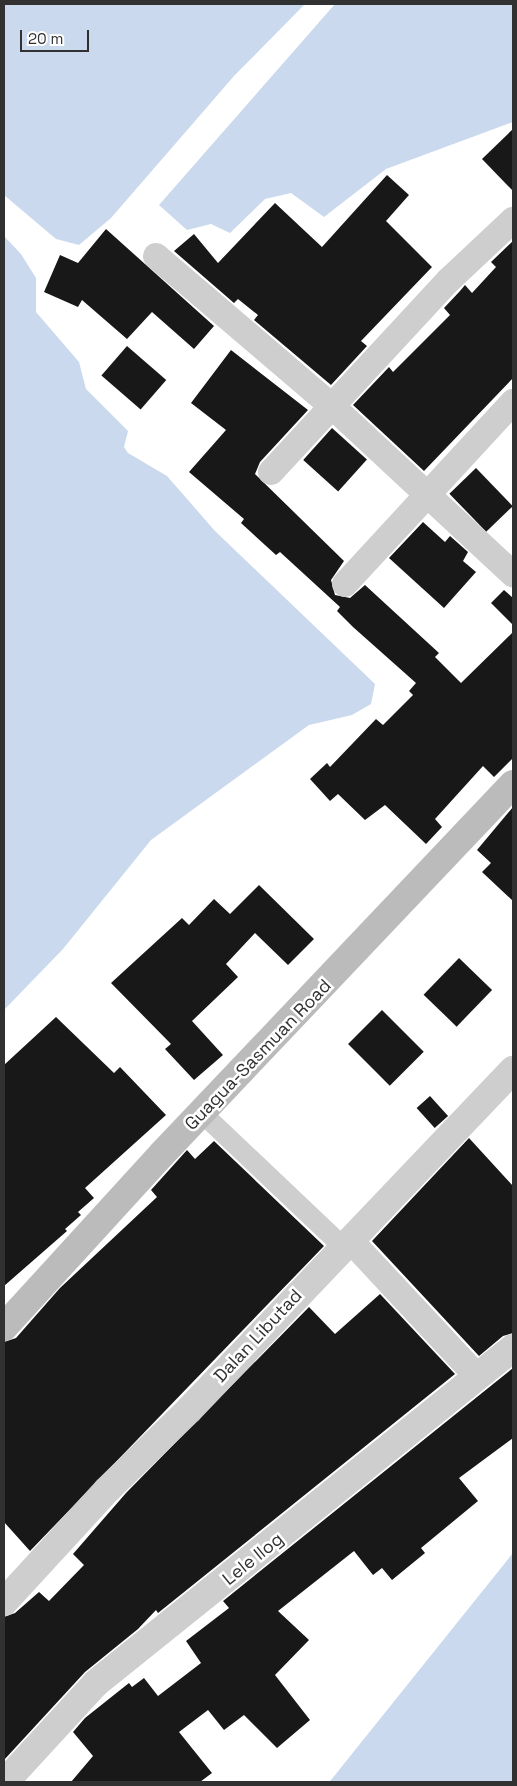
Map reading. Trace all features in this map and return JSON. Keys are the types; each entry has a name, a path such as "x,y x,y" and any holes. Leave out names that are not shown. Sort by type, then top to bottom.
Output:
{"main road":[{"name":"Guagua-Sasmuan Road","path":"4,1327 513,784"}],"street":[{"path":"271,472 449,280 513,220"},
{"path":"156,256 333,407 426,496 513,574"},
{"path":"345,584 513,402"},
{"name":"Dalan Libutad","path":"4,1602 75,1524 189,1410 513,1070"},
{"path":"203,1114 347,1244 478,1376"},
{"name":"Lele Ilog","path":"5,1782 96,1683 513,1348"}],"water":[{"path":"4,4 305,4 234,76 111,218 79,245 56,239 4,195"},
{"path":"335,4 513,4 513,122 386,169 324,217 291,193 265,199 230,233 211,224 187,230 159,205"},
{"path":"4,236 21,254 36,278 36,312 79,362 86,389 128,431 124,447 128,453 167,476 215,531 375,684 371,704 352,715 309,725 151,840 63,949 4,1010"},
{"path":"513,1553 513,1782 329,1782 331,1780"}],"building":[{"path":"513,129 513,191 482,159"},
{"path":"387,175 409,195 386,221 432,267 361,341 367,346 331,385 254,320 258,315 238,299 234,303 174,251 194,234 218,263 275,203 322,247"},
{"path":"106,229 214,326 194,349 152,312 127,339 82,300 78,307 44,292 60,255 78,263"},
{"path":"513,241 513,378 424,471 353,405 389,367 393,372 450,315 444,308 465,285 472,293 496,267 491,262"},
{"path":"127,346 166,380 141,410 101,375"},
{"path":"231,350 308,410 260,462 255,474 344,561 331,580 335,595 350,598 365,585 439,653 435,657 461,683 513,632 513,758 494,777 483,766 435,819 442,827 426,844 385,805 365,820 338,794 330,801 310,779 327,763 330,767 376,719 383,725 413,695 409,691 416,683 337,611 340,607 280,552 276,555 241,523 244,519 189,472 226,430 191,403"},
{"path":"332,428 367,459 338,491 303,460"},
{"path":"476,468 513,506 486,532 449,494"},
{"path":"423,522 445,542 450,536 468,552 463,561 476,572 444,608 389,558"},
{"path":"504,590 513,598 513,625 491,603"},
{"path":"513,807 513,901 482,872 491,863 477,850"},
{"path":"259,885 314,939 288,965 255,933 226,964 238,977 192,1021 223,1055 194,1080 165,1049 171,1044 111,983 182,918 189,925 214,899 230,914"},
{"path":"459,958 492,990 457,1027 424,995"},
{"path":"382,1010 424,1052 390,1086 348,1044"},
{"path":"56,1017 114,1073 120,1067 166,1115 85,1188 94,1198 78,1212 81,1215 65,1229 67,1231 4,1286 4,1065"},
{"path":"430,1096 448,1116 435,1128 417,1108"},
{"path":"469,1138 513,1186 513,1333 503,1336 479,1356 372,1241"},
{"path":"214,1141 324,1246 30,1551 4,1522 4,1342 16,1338 60,1288 157,1197 151,1190 187,1150 195,1159"},
{"path":"380,1294 455,1374 158,1613 156,1610 138,1629 85,1672 4,1760 4,1617 15,1613 39,1592 49,1601 84,1565 73,1554 126,1493 309,1307 335,1334"},
{"path":"513,1368 513,1438 459,1478 478,1501 421,1548 425,1553 392,1580 382,1568 373,1575 354,1551 278,1611 309,1640 275,1675 310,1720 277,1748 244,1715 224,1730 208,1710 179,1732 212,1773 200,1782 71,1782 93,1756 73,1732 85,1718 129,1683 132,1687 144,1678 158,1696 201,1663 186,1641 229,1608 223,1601"}]}
